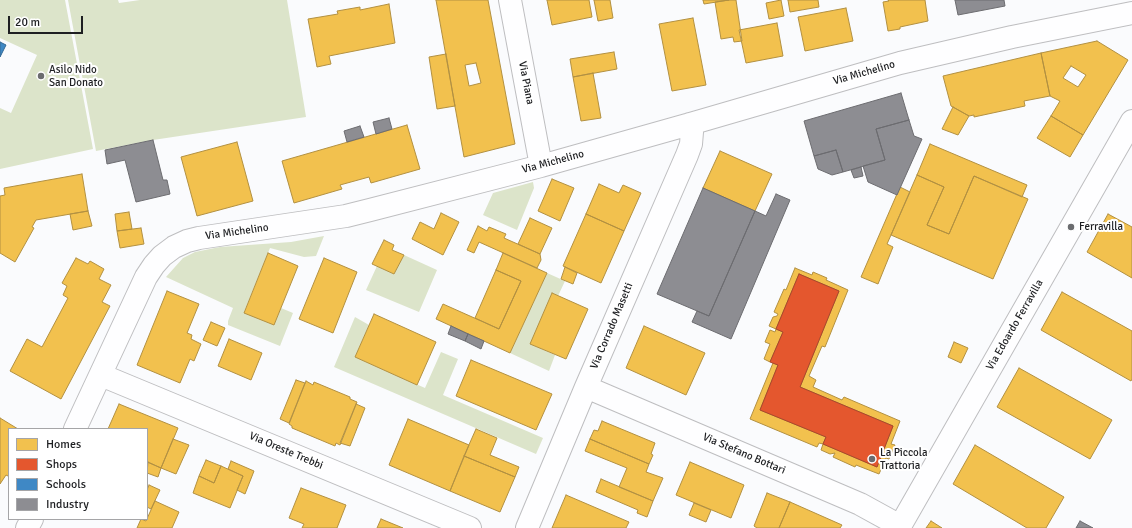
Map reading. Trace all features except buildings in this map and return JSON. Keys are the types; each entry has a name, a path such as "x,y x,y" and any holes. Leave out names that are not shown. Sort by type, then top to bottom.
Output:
{"street":[{"name":"Via Piana","path":"510,0 541,166"},
{"name":"Via Michelino","path":"75,428 146,277 154,265 174,247 199,238 346,216 541,166 900,62 1132,12"},
{"name":"Via Edoardo Ferravilla","path":"900,527 1132,122"},
{"name":"Via Corrado Masetti","path":"527,528 586,387 687,155 691,144 692,132 690,124"},
{"name":"Via Oreste Trebbi","path":"101,375 470,528"},
{"name":"Via Stefano Bottari","path":"586,387 860,504 900,527"}],"green space":[{"name":"Asilo Nido San Donato","path":"0,0 65,0 93,149 0,169 0,108 11,113 37,55 0,38"},
{"path":"68,0 118,0 119,3 140,0 287,0 306,117 153,140 96,151"},
{"path":"533,182 534,188 517,230 483,215 493,193"},
{"path":"324,236 316,256 304,257 270,248 244,312 274,325 281,308 293,313 280,346 228,325 233,308 166,277 183,258 195,252 220,247 291,242"},
{"path":"404,255 437,270 419,312 366,290 377,266 394,274"},
{"path":"547,273 565,281 558,296 552,293 531,344 555,355 549,371 510,353"},
{"path":"355,317 369,325 355,357 425,388 441,352 458,359 443,395 543,438 536,454 334,367"}],"place":[{"name":"Asilo Nido San Donato","path":"41,76"},
{"name":"Ferravilla","path":"1071,227"},
{"name":"La Piccola Trattoria","path":"872,459"}]}
